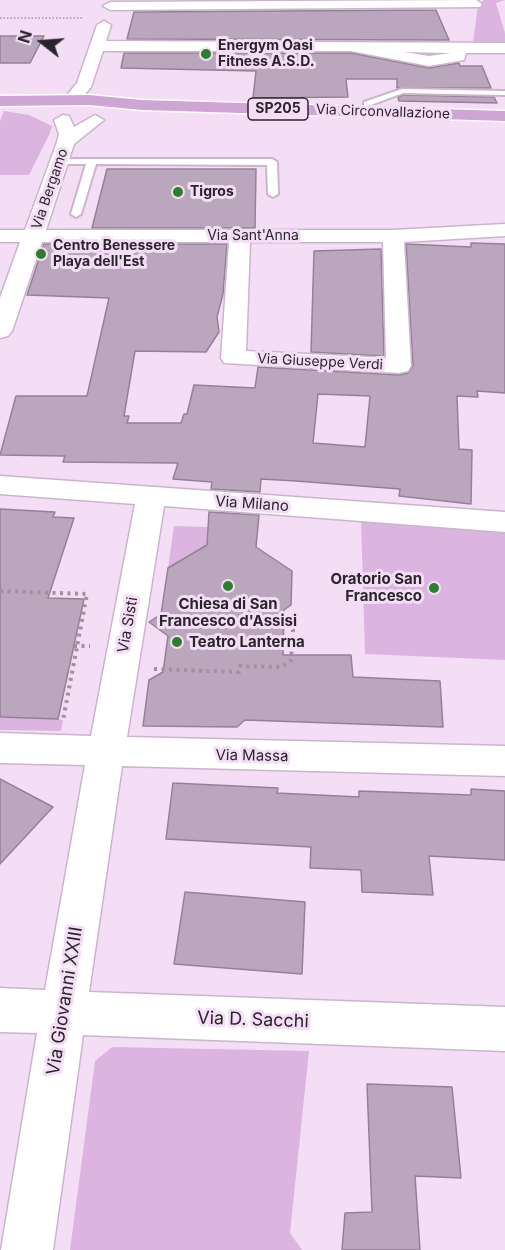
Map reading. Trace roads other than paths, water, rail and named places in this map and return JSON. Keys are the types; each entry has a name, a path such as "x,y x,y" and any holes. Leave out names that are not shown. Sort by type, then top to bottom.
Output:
{"main road":[{"name":"SP205","path":"0,102 68,101 100,110"},
{"path":"58,118 52,109 68,101"},
{"name":"SP205","path":"0,102 58,118 100,110"},
{"name":"Via Circonvallazione","path":"100,110 188,106 505,116"}],"street":[{"path":"68,101 85,84 110,3 475,4"},
{"path":"97,46 505,48"},
{"path":"85,84 100,110"},
{"name":"Via Bergamo","path":"66,142 100,110"},
{"name":"Via Bergamo","path":"0,331 66,142 68,134 58,118"},
{"name":"Via Sant'Anna","path":"0,236 393,236 505,230"},
{"name":"Via Giuseppe Verdi","path":"240,236 233,358 399,366 393,236"},
{"name":"Via Milano","path":"0,485 505,522"},
{"name":"Via Sisti","path":"105,753 151,497"},
{"name":"Via Massa","path":"0,748 105,753 505,761"},
{"name":"Via Giovanni XXIII","path":"27,1250 105,753"},
{"name":"Via D. Sacchi","path":"0,1010 505,1029"}],"lane":[{"path":"421,91 438,103"},
{"path":"368,112 367,104 394,92 505,93"},
{"path":"445,92 460,104"},
{"path":"465,93 486,104"},
{"path":"489,93 505,104"},
{"path":"60,161 272,162 273,194"},
{"path":"76,214 92,161"}],"place":[{"name":"Energym Oasi Fitness A.S.D.","path":"206,54"},
{"name":"Tigros","path":"178,192"},
{"name":"Centro Benessere Playa dell'Est","path":"41,254"},
{"name":"Chiesa di San Francesco d'Assisi","path":"228,586"},
{"name":"Oratorio San Francesco","path":"434,588"},
{"name":"Teatro Lanterna","path":"177,642"}]}
